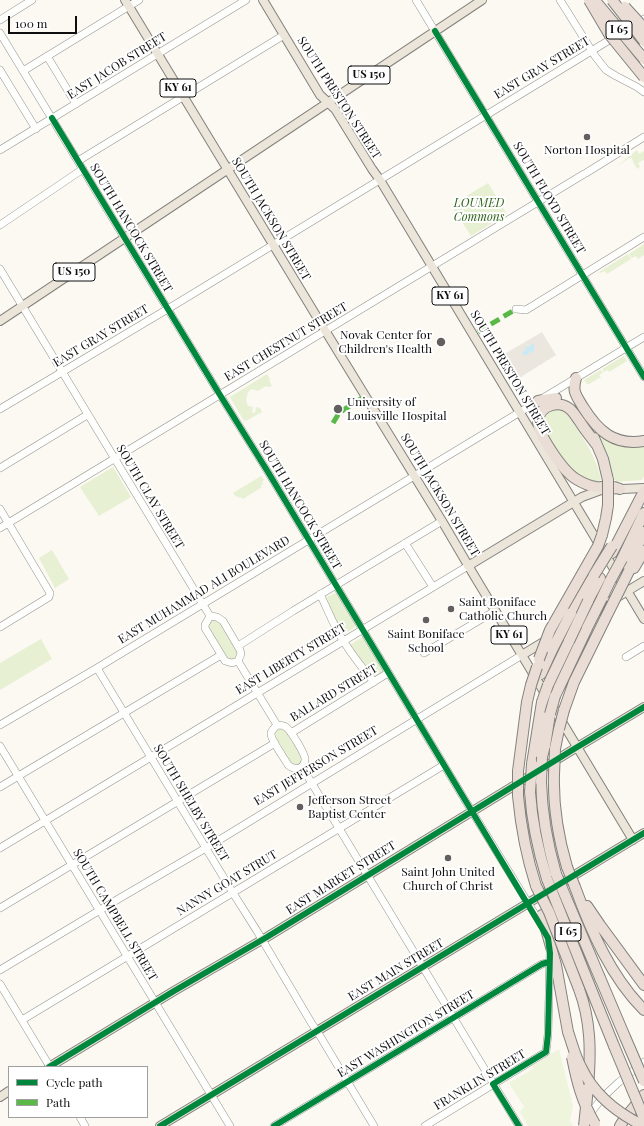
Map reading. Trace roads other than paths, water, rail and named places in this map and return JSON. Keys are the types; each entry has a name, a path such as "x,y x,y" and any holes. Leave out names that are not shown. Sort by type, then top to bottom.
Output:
{"highway":[{"path":"589,0 609,34 644,77"},
{"name":"I 65","path":"595,0 644,59"},
{"name":"I 65","path":"612,0 644,41"},
{"path":"619,0 644,28"},
{"path":"576,378 573,387 575,393 592,421 599,429 610,437 622,441 632,442 644,440"},
{"path":"536,439 532,426 535,412 543,402 552,399"},
{"path":"538,401 564,399 575,407 594,438 603,459 608,480 608,505 602,535 598,546 550,630 533,688 527,702 518,771 520,820 524,842 556,965 578,1087 588,1112 597,1126"},
{"path":"596,444 570,409 563,404 547,406 540,412 538,419 539,428 559,463 567,471 575,478 595,487 612,486 620,489"},
{"name":"I 65","path":"643,493 597,577 588,601 548,685 542,702 532,764 530,792 536,843 547,880 644,1118"},
{"name":"I 65","path":"644,513 555,696 542,757 541,782 542,808 546,836 556,874 644,1081"},
{"path":"644,532 628,567 629,571 574,682 559,729 555,749 554,775 556,822 562,851 575,888 604,955 624,988 644,1010"},
{"path":"629,571 633,569 644,551"},
{"path":"539,667 552,650 571,613 597,577"},
{"path":"536,886 549,912 585,1008 590,1034 590,1050 588,1088 583,1126"},
{"path":"575,888 644,985"},
{"path":"568,1032 581,1067 595,1090 613,1108 629,1119 644,1126"},
{"path":"620,1126 644,1095"},
{"path":"636,1126 644,1113"}],"main road":[{"name":"US 150","path":"0,321 482,0"},
{"name":"SOUTH PRESTON STREET","path":"266,1 284,35 320,95 336,109 380,180 644,619"},
{"name":"SOUTH JACKSON STREET","path":"126,3 442,521 633,840"},
{"name":"EAST LIBERTY STREET","path":"468,566 582,497 601,490 620,489 643,493"},
{"name":"EAST JEFFERSON STREET","path":"522,655 644,581"},
{"name":"EAST MARKET STREET","path":"52,1066 644,707"},
{"name":"EAST MAIN STREET","path":"160,1126 644,833"}],"street":[{"path":"23,71 126,3 139,0"},
{"name":"EAST JACOB STREET","path":"0,150 246,0"},
{"name":"SOUTH FLOYD STREET","path":"416,0 644,377"},
{"path":"560,0 592,51 606,70 644,92"},
{"path":"0,20 29,1"},
{"name":"EAST GRAY STREET","path":"0,409 168,309 644,19"},
{"name":"SOUTH HANCOCK STREET","path":"0,33 268,472 548,938 550,953 546,1052"},
{"path":"78,161 284,35"},
{"path":"47,56 76,104"},
{"path":"0,70 36,129"},
{"name":"EAST CHESTNUT STREET","path":"0,528 644,138"},
{"path":"0,225 83,169"},
{"path":"516,309 526,310 644,237"},
{"name":"SOUTH CLAY STREET","path":"0,269 210,616"},
{"name":"EAST MUHAMMAD ALI BOULEVARD","path":"0,725 97,668 644,337"},
{"path":"0,468 87,415"},
{"path":"0,508 50,590 49,597 0,627"},
{"path":"238,646 320,594 442,521"},
{"path":"405,543 433,587"},
{"name":"EAST LIBERTY STREET","path":"0,848 468,566"},
{"path":"320,594 343,641 356,661 374,682"},
{"path":"424,653 495,611"},
{"path":"210,616 217,617 223,621 238,646 241,654 238,661 232,663 225,661 205,628 210,616"},
{"path":"626,657 644,646"},
{"path":"0,787 221,655"},
{"name":"EAST JEFFERSON STREET","path":"0,970 206,848 522,655"},
{"path":"238,661 277,725"},
{"name":"SOUTH SHELBY STREET","path":"97,668 374,1126"},
{"name":"BALLARD STREET","path":"291,733 388,673"},
{"path":"277,725 285,726 305,756 305,762 302,767 297,769 291,768 288,765 271,735 271,732 277,725"},
{"path":"0,908 275,742"},
{"name":"SOUTH CAMPBELL STREET","path":"0,746 230,1126"},
{"name":"NANNY GOAT STRUT","path":"22,1020 444,765"},
{"path":"302,767 519,1126"},
{"name":"EAST WASHINGTON STREET","path":"274,1126 542,964 549,962"},
{"path":"0,984 49,1066"},
{"name":"FRANKLIN STREET","path":"425,1126 546,1052"},
{"path":"583,1126 587,1117 603,1097 618,1082 644,1062"}],"water":[{"path":"533,343 535,348 533,349 534,351 532,353 531,351 529,352 530,353 524,356 522,352 526,350 524,347 526,346 527,348"}],"place":[{"name":"Norton Hospital","path":"587,137"},
{"name":"Novak Center for Children's Health","path":"441,342"},
{"name":"University of Louisville Hospital","path":"338,409"},
{"name":"Saint Boniface Catholic Church","path":"451,609"},
{"name":"Saint Boniface School","path":"426,620"},
{"name":"Jefferson Street Baptist Center","path":"300,807"},
{"name":"Saint John United Church of Christ","path":"448,858"}],"park label":[{"name":"LOUMED Commons","path":"479,210"}]}
